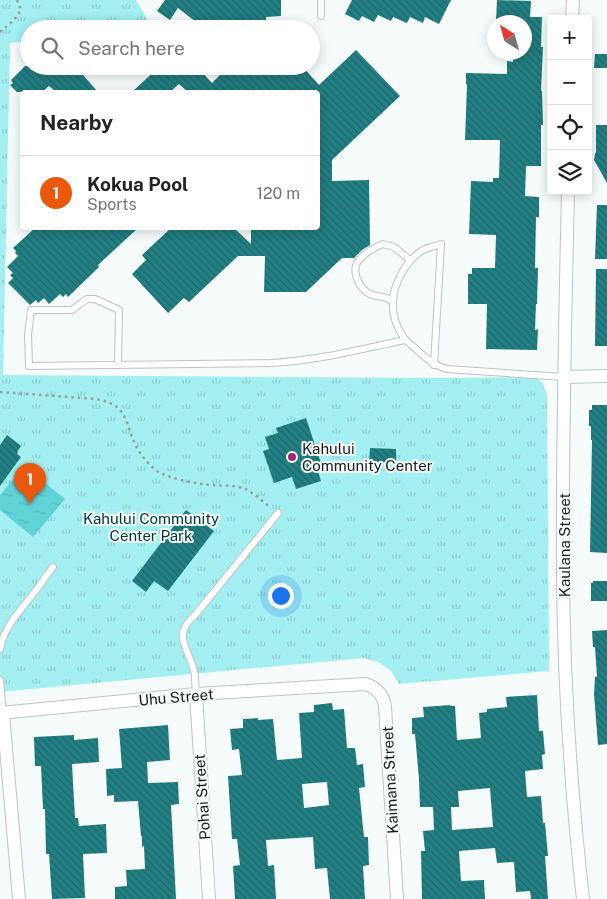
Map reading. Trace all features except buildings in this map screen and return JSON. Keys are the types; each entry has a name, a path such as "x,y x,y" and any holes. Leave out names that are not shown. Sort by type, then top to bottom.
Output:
{"street":[{"path":"572,15 573,0"},
{"name":"Kaulana Street","path":"568,195 564,377 563,578 567,707 583,899"},
{"path":"564,377 607,376"},
{"name":"Uhu Street","path":"1,713 196,694 352,684"},
{"name":"Kaimana Street","path":"352,684 366,684 375,688 384,701 396,899"},
{"name":"Pohai Street","path":"196,694 209,899"},
{"path":"1,713 19,899"}],"lane":[{"path":"321,0 321,16"},
{"path":"392,301 386,296 375,296 365,290 358,281 357,264 369,252 383,244 394,247 410,260"},
{"path":"434,365 441,244 422,251 410,260 400,276 392,301 395,322 405,340 434,365 447,369 564,377"},
{"path":"118,365 119,310 95,299 87,299 72,310 31,310 28,335 29,366 118,365 292,362 405,340"},
{"path":"196,694 194,668 183,642 183,630 187,621 202,606 278,513"},
{"path":"0,648 1,640 12,620 37,589 52,566"},
{"path":"0,680 1,713"}],"path":[{"path":"0,32 14,20 21,10 17,0"},
{"path":"0,392 96,399 108,402 119,409 126,420 140,454 158,471 170,477 207,485 242,488 278,513"}],"green space":[{"name":"Kahului Community Center Park","path":"0,0 136,0 148,20 20,20 20,42 10,43 3,375 535,377 543,383 547,395 549,671 399,684 391,671 380,663 364,658 0,692"}],"water":[{"path":"24,466 65,499 33,537 0,510 0,495"}],"place":[{"name":"Kahului Community Center","path":"292,457"},
{"name":"Kokua Pool","path":"30,504"}]}
